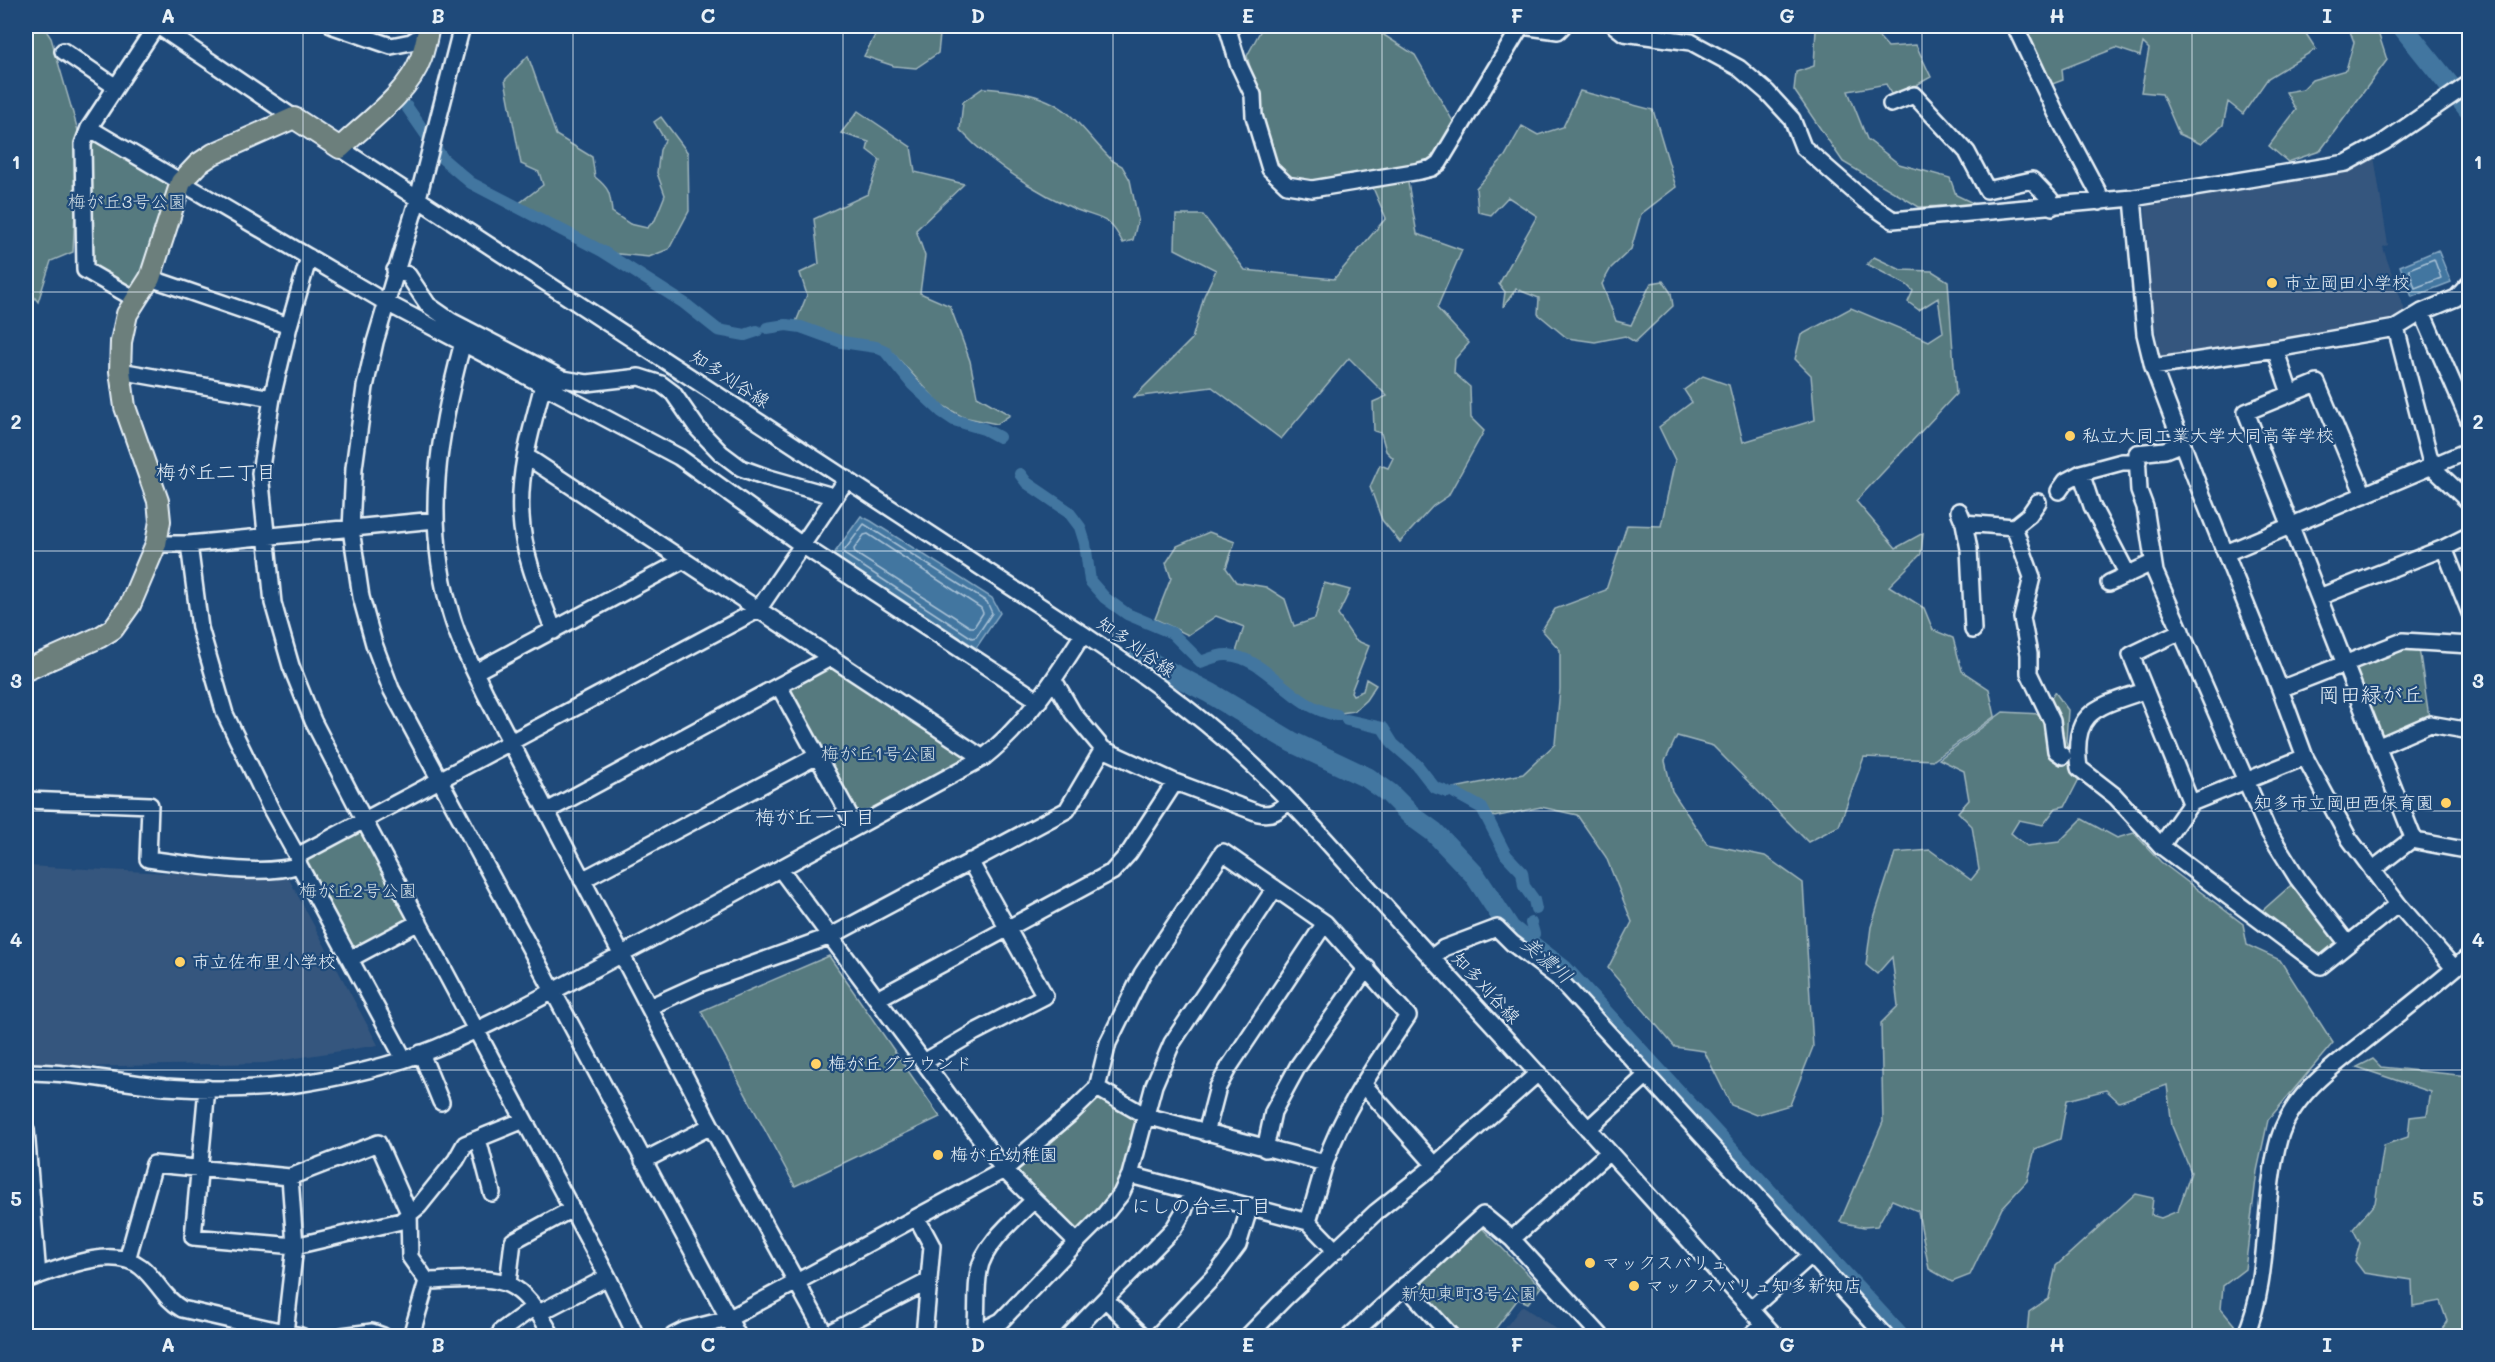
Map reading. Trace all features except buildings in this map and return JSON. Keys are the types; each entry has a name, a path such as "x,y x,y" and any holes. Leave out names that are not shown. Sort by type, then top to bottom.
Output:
{"main road":[{"path":"26,670 100,638 113,629 130,605 156,544 160,522 158,501 125,407 120,371 123,328 127,314 150,278 182,182 198,164 213,154 294,118 340,148 401,89 412,75 421,58 428,29"}],"street":[{"path":"137,300 85,270 83,144 89,128 157,26 294,118"},
{"path":"333,26 391,46 411,42 428,29"},
{"path":"462,26 418,198 386,302 365,387 354,468 351,529 361,597 374,644 392,689 738,1336"},
{"path":"1227,26 1238,63 1253,95 1254,116 1270,169 1287,185 1312,189 1420,171 1440,164 1521,26 1558,31 1563,26"},
{"path":"1615,26 1624,33 1691,42 1739,68 1767,92 1792,119 1803,147 1864,200 1893,220 2133,198 2346,163 2376,147 2460,89"},
{"path":"2015,26 2058,117 2098,192 2100,202"},
{"path":"63,51 116,87"},
{"path":"1892,104 1914,95 1919,99 1967,152 1987,190 2032,180 2050,199 2052,207"},
{"path":"89,128 386,302 679,457 802,545 1039,701"},
{"name":"知多刈谷線","path":"340,148 1130,665 1207,724 1242,755 1288,802 1538,1073 1775,1336"},
{"path":"2133,198 2145,334 2153,367 2305,757 2348,837 2398,904 2454,968"},
{"path":"309,257 289,326 272,398 260,473 273,603 291,666 313,721 608,1276 636,1336"},
{"path":"395,270 408,275 429,304 444,316 563,379 587,383 646,378 661,384 673,393 698,429 721,453 741,468 833,496"},
{"path":"150,278 289,326"},
{"path":"2153,367 2396,328 2422,312 2456,298 2469,283"},
{"path":"2422,312 2469,423"},
{"path":"2396,328 2432,466 2469,503"},
{"path":"463,342 446,407 438,468 435,520 443,579 451,615 475,672 711,1126 826,1336 929,1281"},
{"path":"2275,349 2290,393"},
{"path":"120,371 272,398"},
{"path":"673,393 687,375"},
{"path":"2364,495 2317,383 2246,412 2344,665 2416,840"},
{"path":"543,385 525,458 521,516 531,570 554,631"},
{"path":"2182,443 2165,450 2137,453 2139,491 2145,507 2152,563 2267,829 2298,879 2348,944"},
{"path":"2226,553 2469,450"},
{"path":"525,458 532,460 983,758"},
{"path":"2059,491 2066,481 2080,473 2122,462 2138,462"},
{"path":"2080,473 2092,506 2128,575"},
{"path":"26,800 150,805 148,859 255,869 290,869 298,861 364,820 758,610 833,496 847,479"},
{"path":"1973,630 1970,549 1961,517 2014,527 2029,515 2038,502"},
{"path":"156,544 189,544 435,520"},
{"path":"2014,527 2032,578 2022,618 2029,654 2029,673 2052,721 2056,750 2062,756"},
{"path":"2319,597 2444,548 2469,535"},
{"path":"189,544 200,628 225,714 271,809 404,1059"},
{"path":"2444,548 2469,613"},
{"path":"475,672 684,560"},
{"path":"2109,584 2152,563"},
{"path":"2181,631 2130,655 2191,803"},
{"path":"26,1071 55,1072 165,1087 236,1089 306,1082 369,1070 421,1053 477,1030 781,870 983,758 1011,734 1039,701 1083,634"},
{"path":"2280,689 2403,641 2469,640"},
{"path":"547,812 832,657"},
{"path":"1054,680 1073,714 1103,749 1175,782 1266,815 1276,813 1288,802"},
{"path":"779,686 856,827"},
{"path":"2144,691 2103,704 2088,717 2078,732 2076,750 2079,768 2115,796 2161,846 2321,966 2398,904"},
{"path":"2377,747 2430,724 2469,730"},
{"path":"649,1007 704,982 831,936 1067,810 1103,749"},
{"path":"582,880 818,756"},
{"path":"2161,846 2191,803 2305,757"},
{"path":"877,999 1112,872 1129,853 1175,782"},
{"path":"2372,870 2411,840 2469,851"},
{"path":"673,1336 685,1330 728,1319 1004,1170 1097,1088 1108,1044 1142,975 1223,852 1325,923 1408,1016 1343,1116 1325,1163 1308,1222"},
{"path":"924,1062 975,1032 1046,996 970,861"},
{"path":"781,870 1004,1170 1077,1242"},
{"path":"975,1335 1001,1322 1105,1214 1121,1194 1130,1175 1154,1084 1172,1043 1275,888"},
{"path":"350,959 419,922"},
{"path":"1206,1133 1218,1086 1228,1067 1325,923"},
{"path":"1431,958 1444,948 1497,928 1512,943 1557,977 1885,1336"},
{"path":"2245,1336 2260,1276 2278,1141 2288,1118 2307,1092 2324,1075 2469,955"},
{"path":"1265,1149 1274,1112 1298,1066 1367,968"},
{"path":"421,1053 441,1102"},
{"path":"1248,1336 1376,1212 1435,1165 1538,1073"},
{"path":"1588,1129 1647,1075"},
{"path":"1363,1084 1435,1165"},
{"path":"1097,1088 1146,1116 1325,1163"},
{"path":"207,1089 193,1236 295,1246 401,1221 419,1206 456,1160 465,1144 524,1120"},
{"path":"643,1161 711,1126"},
{"path":"26,1130 32,1278 93,1259 127,1260 139,1266 171,1303 183,1310 301,1336"},
{"path":"478,1139 492,1193"},
{"path":"127,1260 154,1164 290,1177 378,1143 409,1216 411,1257 427,1281 411,1336"},
{"path":"1512,1239 1609,1152"},
{"path":"1130,1175 1308,1222 1336,1251"},
{"path":"285,1333 295,1246 290,1177"},
{"path":"1069,1336 1174,1228 1184,1211 1191,1191"},
{"path":"975,1335 978,1320 979,1269 992,1243 1033,1201"},
{"path":"1157,1336 1218,1272 1238,1245 1250,1206"},
{"path":"508,1283 513,1241 572,1209"},
{"path":"1350,1336 1483,1215 1512,1239 1601,1336"},
{"path":"917,1218 932,1246 924,1336"},
{"path":"1751,1309 1811,1255"},
{"path":"501,1331 537,1310 608,1276"},
{"path":"427,1281 489,1279 508,1283 525,1296 537,1310 552,1336"},
{"path":"1405,1285 1451,1336"},
{"path":"1105,1299 1143,1336"},
{"path":"1750,1336 1764,1324"},
{"path":"342,1336 372,1332 383,1336"}],"shaded area":[{"name":"市立岡田小学校","path":"2374,156 2388,245 2383,247 2405,311 2383,327 2165,360 2160,356 2152,311 2145,205 2151,199 2355,167"},
{"name":"市立佐布里小学校","path":"26,866 289,879 378,1045 265,1063 26,1068"},
{"path":"1522,1306 1567,1336 1499,1336"}],"green space":[{"path":"26,26 43,26 51,38 79,134 73,252 51,261 38,302 26,286"},
{"path":"880,26 941,26 938,53 916,68 894,66 864,56"},
{"path":"1263,26 1370,26 1415,55 1455,125 1443,145 1408,183 1417,234 1462,250 1437,308 1469,343 1455,359 1454,373 1470,387 1471,418 1484,431 1448,496 1433,506 1400,542 1382,520 1370,487 1380,465 1388,468 1393,458 1386,451 1381,433 1374,431 1373,402 1387,396 1349,358 1281,439 1212,387 1134,397 1192,339 1204,296 1216,270 1175,249 1176,215 1203,215 1245,270 1334,279 1386,218 1367,174 1299,183 1276,167 1247,56"},
{"path":"1819,26 1869,26 1888,47 1916,45 1931,77 1893,98 1886,84 1848,91 1867,139 1899,164 1950,178 1956,195 1977,205 1919,207 1843,162 1794,90 1796,72 1814,66 1816,29"},
{"path":"2020,26 2252,26 2259,32 2274,26 2301,26 2316,49 2268,78 2243,114 2228,102 2223,125 2201,144 2179,134 2162,94 2141,92 2149,49 2143,43 2140,56 2116,48 2062,69 2063,80 2047,86"},
{"path":"2348,26 2376,26 2387,60 2320,151 2288,162 2269,146 2296,110 2286,92 2303,89 2312,80 2346,70 2354,42"},
{"path":"528,56 556,135 592,157 595,177 608,192 612,212 630,224 647,228 655,220 665,195 657,173 660,150 665,140 654,122 661,117 688,153 689,211 669,249 649,257 609,253 517,205 543,185 539,172 521,164 505,80"},
{"path":"983,88 1030,94 1052,103 1071,116 1113,161 1122,166 1130,180 1138,219 1133,240 1123,243 1109,223 1048,196 1013,175 980,150 960,130 963,102"},
{"path":"1580,91 1653,110 1676,187 1641,214 1631,249 1611,268 1602,284 1616,321 1631,325 1651,283 1663,281 1671,293 1673,306 1635,342 1625,336 1595,342 1567,338 1538,314 1539,298 1516,289 1503,307 1505,292 1499,284 1537,216 1508,197 1491,215 1478,212 1476,188 1505,156 1522,126 1538,135 1563,127"},
{"path":"858,111 911,147 915,172 964,184 916,230 925,256 920,293 950,306 970,361 977,396 1010,415 997,424 963,417 940,404 890,350 794,327 807,295 800,273 819,264 814,219 868,194 880,160 867,150 869,142 841,133"},
{"name":"梅が丘3号公園","path":"95,138 171,182 136,291 91,270 87,142"},
{"path":"1874,257 1901,270 1932,271 1948,281 1956,394 1856,501 1896,548 1923,533 1921,554 1889,586 1924,608 1933,630 1953,638 1962,671 1989,689 1995,716 1934,760 1864,757 1839,826 1808,842 1713,746 1677,736 1665,761 1672,791 1707,844 1765,856 1803,883 1813,1047 1790,1105 1756,1115 1731,1105 1704,1051 1675,1047 1608,968 1632,922 1606,857 1577,815 1541,807 1494,817 1477,800 1454,788 1523,774 1555,744 1560,689 1560,650 1542,630 1555,609 1606,590 1627,525 1661,526 1675,460 1659,427 1692,402 1684,390 1703,376 1729,385 1743,442 1815,420 1811,375 1795,359 1801,335 1851,308 1929,341 1943,332 1938,298 1919,310 1908,302 1913,291 1907,285 1867,264"},
{"path":"1209,532 1235,542 1226,568 1236,582 1266,587 1285,599 1294,626 1315,619 1324,583 1350,590 1338,615 1355,640 1369,646 1351,692 1353,695 1363,691 1366,679 1376,685 1366,700 1354,711 1341,713 1313,704 1283,685 1254,659 1236,652 1244,627 1216,616 1188,635 1155,619 1171,578 1166,563 1177,546"},
{"path":"2418,641 2430,724 2377,747 2344,665"},
{"name":"梅が丘1号公園","path":"832,657 983,758 856,827 779,686"},
{"path":"2055,692 2068,710 2066,741 2079,779 2065,806 2056,808 2043,825 2019,820 2011,833 2027,846 2059,842 2082,819 2117,838 2134,833 2161,862 2243,924 2247,945 2280,960 2333,1043 2268,1120 2257,1171 2245,1269 2223,1286 2221,1309 2236,1327 2233,1336 2024,1336 2027,1335 2029,1312 2049,1298 2056,1266 2135,1194 2153,1198 2151,1215 2161,1218 2178,1211 2191,1172 2172,1126 2167,1085 2119,1102 2106,1090 2067,1100 2060,1139 2035,1149 2027,1181 2002,1208 1970,1275 1952,1282 1929,1269 1918,1211 1892,1200 1877,1226 1864,1227 1840,1222 1883,1122 1881,1023 1898,1006 1892,957 1877,974 1866,965 1871,927 1895,853 1930,850 1971,880 1979,870 1972,826 1958,812 1969,800 1964,771 1939,759 2003,712 2041,714"},
{"name":"梅が丘2号公園","path":"359,829 365,830 410,918 409,923 352,951 305,862 306,856"},
{"path":"2298,879 2348,944 2321,966 2254,918"},
{"name":"梅が丘グラウンド","path":"829,956 940,1117 795,1186 701,1011"},
{"path":"2373,1059 2381,1067 2468,1076 2469,1074 2469,1336 2438,1336 2447,1321 2440,1301 2413,1306 2412,1280 2364,1273 2355,1261 2360,1243 2353,1229 2375,1203 2384,1145 2408,1137 2410,1117 2427,1115 2431,1092 2357,1067"},
{"path":"1097,1088 1146,1116 1130,1175 1077,1242 1004,1170"},
{"name":"新知東町3号公園","path":"1482,1228 1541,1287 1528,1303 1518,1299 1490,1336 1453,1336 1408,1291"}],"water":[{"path":"2438,250 2451,282 2412,297 2400,266"},
{"path":"861,516 992,598 1000,613 976,648 833,555"}],"waterway":[{"path":"2402,26 2470,111"},
{"path":"407,107 443,159 471,183 602,251 684,303 718,330 745,335 757,331"},
{"path":"767,328 786,325 801,327 842,342 876,347 885,351 912,384 942,412 954,420 984,429 999,437"},
{"path":"1020,474 1027,483 1068,511 1080,527 1085,543 1090,581 1105,598 1127,614 1172,633 1201,662 1225,655 1243,658 1256,665 1306,703 1337,715"},
{"name":"美濃川","path":"1140,657 1210,693 1292,742 1368,778 1434,832 1474,874 1510,929 1563,970 1898,1336"},
{"path":"1347,720 1383,728 1393,744 1417,765 1434,787 1447,792"},
{"path":"1455,793 1482,808 1506,855 1522,872 1524,886 1534,900 1536,909"},
{"path":"1531,923 1534,934"}],"place":[{"name":"市立岡田小学校","path":"2272,283"},
{"name":"私立大同工業大学大同高等学校","path":"2070,436"},
{"name":"知多市立岡田西保育園","path":"2446,803"},
{"name":"市立佐布里小学校","path":"180,962"},
{"name":"梅が丘グラウンド","path":"816,1064"},
{"name":"梅が丘幼稚園","path":"938,1155"},
{"name":"マックスバリュ","path":"1590,1263"},
{"name":"マックスバリュ知多新知店","path":"1634,1286"}],"district":[{"name":"梅が丘二丁目","path":"216,472"},
{"name":"岡田緑が丘","path":"2371,695"},
{"name":"梅が丘一丁目","path":"815,817"},
{"name":"にしの台三丁目","path":"1201,1206"}]}
